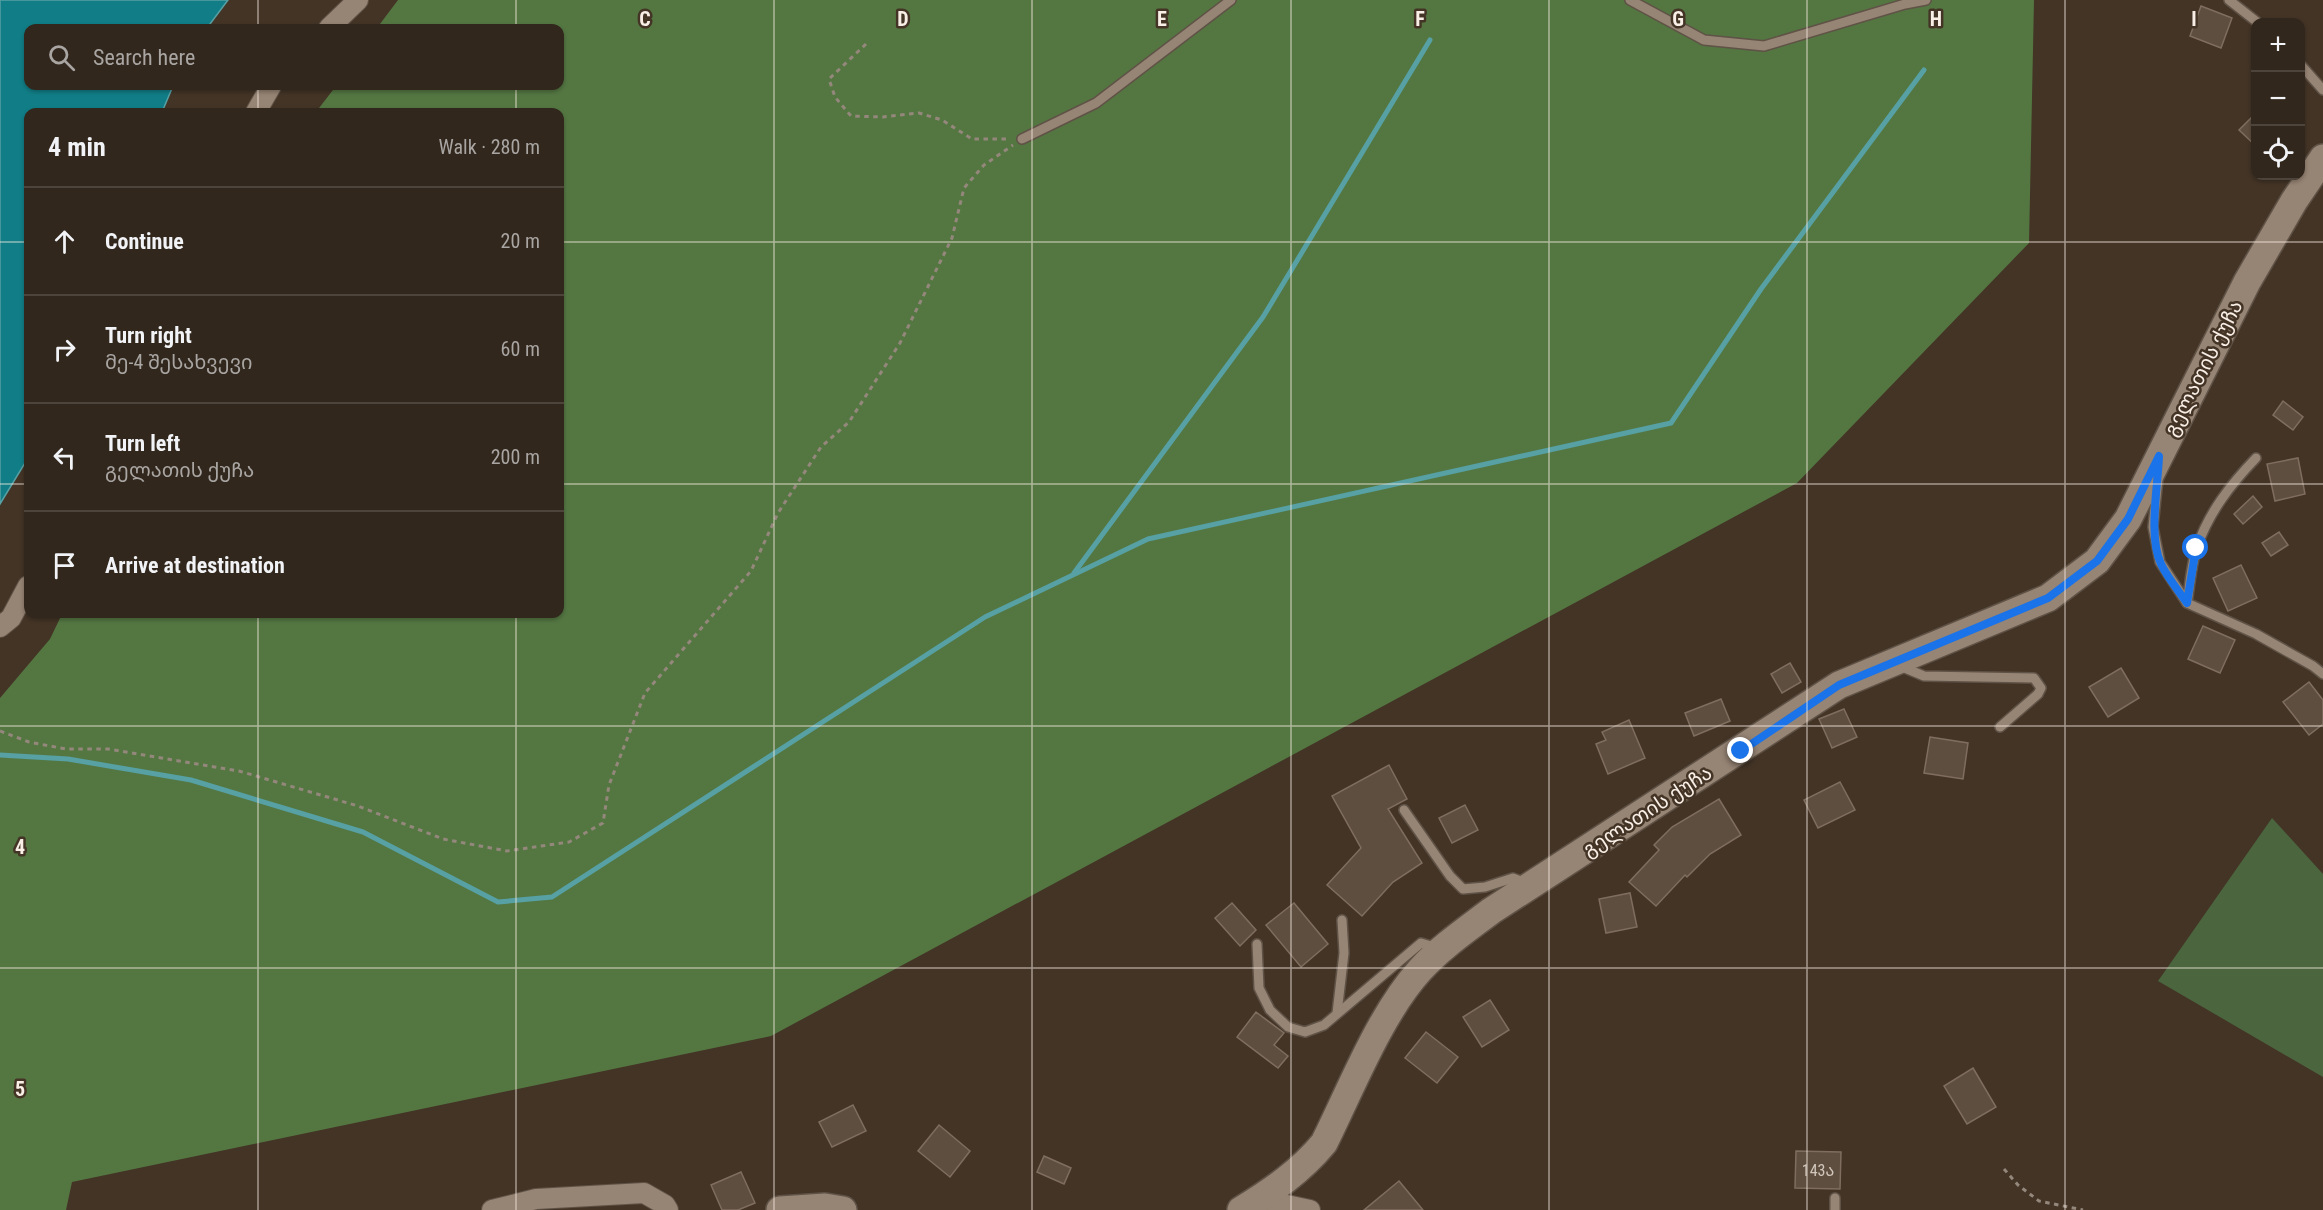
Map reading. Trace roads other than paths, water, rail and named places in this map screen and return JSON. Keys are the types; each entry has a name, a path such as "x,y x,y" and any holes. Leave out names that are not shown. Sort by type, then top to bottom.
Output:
{"main road":[{"name":"გელათის ქუჩა","path":"1250,1205 1309,1161 1324,1143 1398,997 1419,970 1440,949 1491,911 1839,685 2048,598 2097,561 2128,519 2247,282 2294,201 2323,158"},
{"path":"780,1210 825,1207 843,1210"}],"street":[{"path":"333,24 358,0"},
{"path":"258,108 270,90"},
{"path":"0,627 11,618 24,594"},
{"path":"492,1210 536,1199 644,1193 665,1204 669,1210"},
{"path":"1250,1205 1310,1210"}],"lane":[{"path":"1022,139 1095,103 1231,0"},
{"path":"1630,0 1704,40 1764,46 1905,4 1926,0"},
{"path":"2229,0 2252,18"},
{"path":"2305,69 2323,90"},
{"path":"2159,456 2153,527 2160,562 2187,603 2256,634 2323,674"},
{"path":"2187,603 2196,548 2216,507 2233,481 2256,458"},
{"path":"1893,663 1924,676 2034,678 2041,688 2038,694 2000,727"},
{"path":"1404,810 1450,876 1463,889 1485,887 1513,878 1532,885"},
{"path":"1337,1013 1344,953 1342,920"},
{"path":"1257,944 1259,988 1270,1010 1288,1027 1305,1032 1324,1025 1421,943 1440,949"},
{"path":"1835,1198 1835,1210"}],"water":[{"path":"0,0 228,0 210,24 24,24 24,90 171,90 164,108 24,108 24,465 0,504"}],"waterway":[{"path":"1074,573 1263,317 1430,40"},
{"path":"0,755 68,759 191,780 363,832 498,902 552,897 985,617 1148,539 1671,423 1761,289 1924,70"}]}
